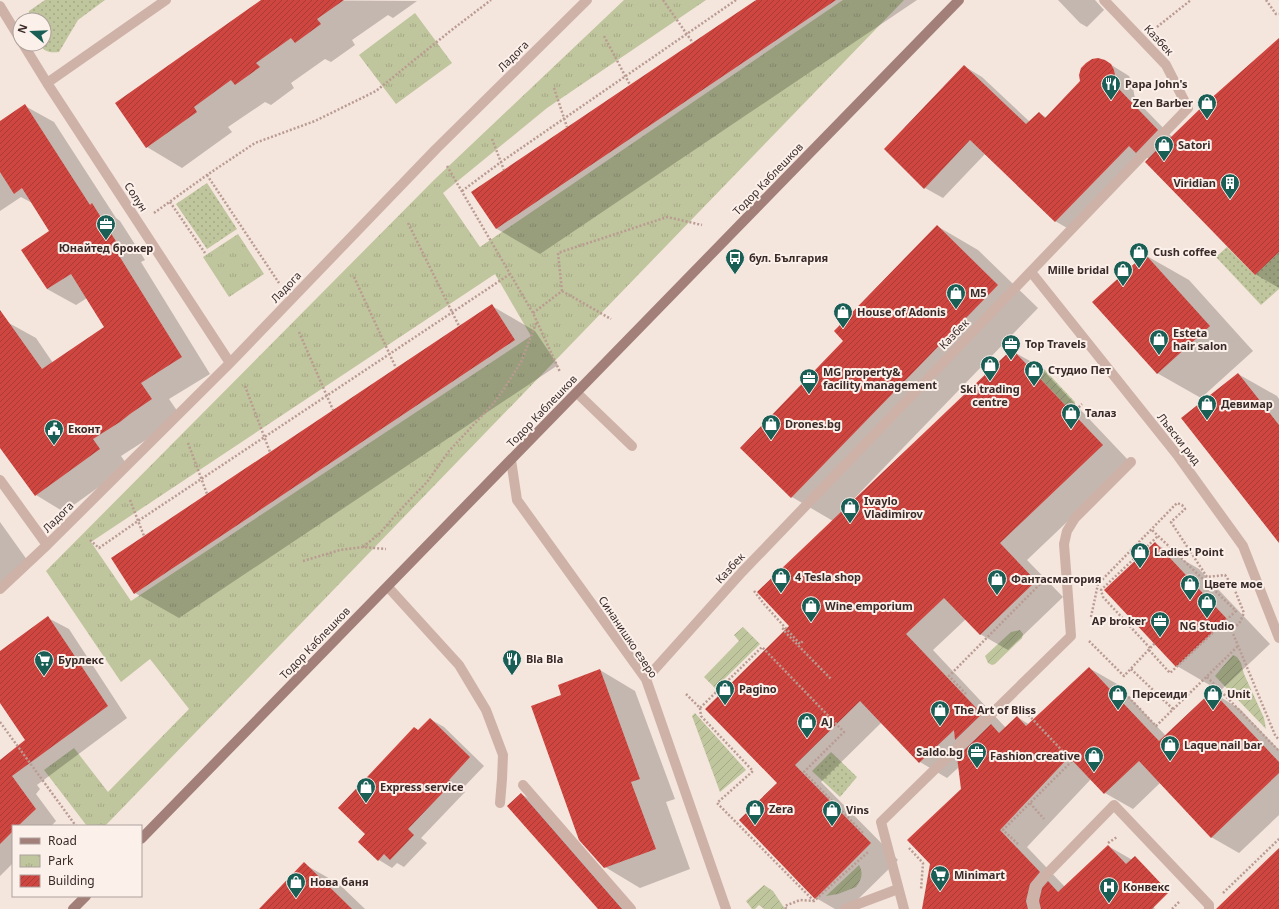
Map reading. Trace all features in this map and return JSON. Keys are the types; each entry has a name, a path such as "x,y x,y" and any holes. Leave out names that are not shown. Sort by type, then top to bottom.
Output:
{"main road":[{"name":"Тодор Каблешков","path":"142,839 959,0"},
{"path":"73,909 85,897"}],"street":[{"path":"47,83 166,0"},
{"name":"Ладога","path":"0,590 230,362 436,149 587,0"},
{"name":"Казбек","path":"646,679 742,572 1188,108 1166,65 1104,0"},
{"path":"0,6 12,25"},
{"name":"Солун","path":"28,52 230,362"},
{"name":"Лъвски рид","path":"1031,272 1178,456 1243,546 1279,638"},
{"path":"577,392 632,446"},
{"name":"Синанишко езеро","path":"511,460 517,500 646,679 726,909"},
{"path":"904,909 881,822 1071,636 1064,544 1067,530 1075,518 1131,462"},
{"path":"0,480 47,545"},
{"path":"388,587 459,666 486,710 503,755 500,802"},
{"path":"523,785 630,909"},
{"path":"1035,909 1032,902 1036,885 1114,805 1209,905 1209,909"},
{"path":"845,909 898,889"}],"path":[{"path":"139,224 207,175 255,143 315,121 376,91 491,0"},
{"path":"663,0 693,43"},
{"path":"462,191 564,118 736,0"},
{"path":"1162,23 1191,0"},
{"path":"1266,0 1276,14 1279,14"},
{"path":"604,36 630,85"},
{"path":"554,88 567,127"},
{"path":"492,140 504,170"},
{"path":"436,149 533,313 560,372"},
{"path":"207,175 290,300"},
{"path":"170,202 205,253"},
{"path":"562,291 558,253 667,217 702,225"},
{"path":"408,223 459,326"},
{"path":"90,540 99,548 510,274"},
{"path":"354,277 396,368"},
{"path":"533,313 562,291"},
{"path":"562,291 611,319"},
{"path":"363,547 379,534 427,482 449,451 494,404 521,362 537,321"},
{"path":"299,332 333,410"},
{"path":"245,386 270,452"},
{"path":"1073,413 1082,404"},
{"path":"188,443 207,494"},
{"path":"130,500 144,536"},
{"path":"1098,584 1177,503 1184,506 1184,509 1171,522 1207,577 1225,575 1234,588 1244,613 1240,622 1232,631 1275,735 1279,740"},
{"path":"1152,530 1236,611 1170,673 1103,597 1101,590 1158,536"},
{"path":"303,561 340,550 363,547 386,550"},
{"path":"966,694 949,676 1048,577"},
{"path":"754,591 784,628 800,644 803,641"},
{"path":"1096,591 1102,592"},
{"path":"784,628 783,629 786,633 831,679"},
{"path":"1086,638 1124,676 1154,644"},
{"path":"1123,691 1156,726 1207,678 1238,646"},
{"path":"700,708 762,647 844,732 804,772 864,834"},
{"path":"1131,669 1173,709"},
{"path":"1207,678 1279,751"},
{"path":"686,694 700,708 701,716 753,771 717,803 814,902"},
{"path":"1010,696 1071,760 1004,830 1018,844"},
{"path":"0,722 75,825"},
{"path":"1030,804 1044,818"},
{"path":"1228,887 1279,839"},
{"path":"814,902 872,848"},
{"path":"915,855 923,863 921,891"},
{"path":"786,909 785,906 800,900 814,902"}],"green space":[{"path":"45,0 105,0 78,20 59,52 52,52 52,12 29,11"},
{"path":"624,0 706,0 547,108 443,193 480,247 843,0 904,0 106,825 86,825 44,770 74,748 108,792 189,709 150,659 121,682 46,571 434,180","holes":["495,274 531,336 131,601 91,542"]},
{"path":"415,13 452,63 396,104 359,55"},
{"path":"207,183 237,229 207,249 176,204"},
{"path":"238,234 264,274 229,297 203,257"},
{"path":"1227,247 1255,275 1279,252 1279,289 1261,305 1216,257"},
{"path":"1044,369 1075,402 1075,406 1072,410 1070,410 1038,376 1040,371"},
{"path":"743,627 760,644 715,688 704,677 739,641 734,635"},
{"path":"1020,630 1023,634 1022,638 995,664 992,665 988,663 985,656 1011,632"},
{"path":"1233,655 1237,657 1241,663 1244,674 1264,718 1266,729 1215,676"},
{"path":"695,713 746,770 720,792 692,716"},
{"path":"831,752 857,777 840,797 812,771"},
{"path":"859,865 861,877 856,887 838,894 826,896"},
{"path":"764,885 773,891 785,909 764,909 759,905 755,909 752,909 746,901"}],"building":[{"path":"261,0 344,0 317,19 321,24 295,43 291,38 256,63 260,67 235,85 231,80 194,107 197,112 146,148 115,103"},
{"path":"756,0 836,0 496,229 471,192"},
{"name":"Viridian","path":"1279,38 1279,252 1255,275 1145,162 1167,139 1168,140 1208,101"},
{"path":"1098,58 1111,64 1114,70 1117,87 1158,130 1136,153 1129,146 1055,222 970,140 924,189 884,149 964,65 1026,124 1039,112 1045,118 1080,81 1079,75 1081,68 1092,59"},
{"path":"25,104 90,205 92,203 117,243 113,246 182,357 141,383 152,399 93,439 100,449 35,496 0,448 0,310 42,369 104,327 71,274 47,289 21,250 49,231 22,188 14,194 0,172 0,121"},
{"path":"937,225 998,285 791,498 740,448 843,341 834,331"},
{"path":"1145,254 1210,326 1157,374 1092,302"},
{"path":"492,304 515,340 134,594 111,558"},
{"path":"1012,349 1103,445 1000,543 1036,581 980,635 944,598 906,634 982,714 955,740 954,730 919,763 860,701 795,765 871,843 815,899 739,820 777,783 705,709 789,626 757,592"},
{"path":"1238,373 1279,425 1279,543 1181,418"},
{"path":"1155,542 1227,619 1176,667 1104,590"},
{"name":"Бурлекс","path":"48,616 108,706 12,776 36,809 19,825 12,825 12,832 0,844 0,760 25,740 0,703 0,651"},
{"path":"1089,667 1159,741 1212,691 1279,762 1279,773 1211,838 1139,761 1104,794 1069,757 1000,830 1040,872 1030,884 1026,901 1028,909 922,909 930,864 907,840 961,789 957,757 991,724 999,733 1017,716 1026,726"},
{"path":"600,669 640,779 631,782 656,849 604,868 579,840 531,706 561,695 558,685"},
{"path":"430,718 470,757 449,780 452,783 408,829 414,835 390,860 384,854 378,861 358,842 365,834 338,808 414,727 418,730"},
{"path":"521,793 622,909 598,909 507,806"},
{"path":"1108,845 1126,864 1135,856 1169,892 1152,909 1041,909 1039,901 1042,888 1048,881 1058,892"},
{"path":"1279,848 1279,909 1216,909"},
{"path":"304,862 352,909 259,909"}],"place":[{"name":"Papa John's","path":"1111,101"},
{"name":"Zen Barber","path":"1207,120"},
{"name":"Satori","path":"1164,162"},
{"name":"Viridian","path":"1230,200"},
{"name":"Юнайтед брокер","path":"106,241"},
{"name":"Cush coffee","path":"1139,269"},
{"name":"бул. България","path":"735,275"},
{"name":"Mille bridal","path":"1123,287"},
{"name":"M5","path":"956,310"},
{"name":"House of Adonis","path":"843,329"},
{"name":"Esteta hair salon","path":"1159,356"},
{"name":"Top Travels","path":"1011,361"},
{"name":"Ski trading centre","path":"990,382"},
{"name":"Студио Пет","path":"1034,387"},
{"name":"MG property& facility management","path":"809,395"},
{"name":"Девимар","path":"1207,421"},
{"name":"Талаз","path":"1071,430"},
{"name":"Drones.bg","path":"771,441"},
{"name":"Еконт","path":"54,446"},
{"name":"Ivaylo Vladimirov","path":"850,524"},
{"name":"Ladies' Point","path":"1140,569"},
{"name":"4 Tesla shop","path":"781,594"},
{"name":"Фантасмагория","path":"997,596"},
{"name":"Цвете мое","path":"1190,601"},
{"name":"NG Studio","path":"1207,619"},
{"name":"Wine emporium","path":"811,623"},
{"name":"AP broker","path":"1160,638"},
{"name":"Bla Bla","path":"512,676"},
{"name":"Бурлекс","path":"44,677"},
{"name":"Pagino","path":"725,706"},
{"name":"Персеиди","path":"1118,711"},
{"name":"Unit","path":"1213,711"},
{"name":"The Art of Bliss","path":"940,727"},
{"name":"AJ","path":"807,739"},
{"name":"Laque nail bar","path":"1170,762"},
{"name":"Saldo.bg","path":"977,769"},
{"name":"Fashion creative","path":"1094,773"},
{"name":"Express service","path":"366,804"},
{"name":"Zera","path":"755,826"},
{"name":"Vins","path":"832,827"},
{"name":"Minimart","path":"940,892"},
{"name":"Нова баня","path":"296,899"},
{"name":"Конвекс","path":"1109,904"}]}
